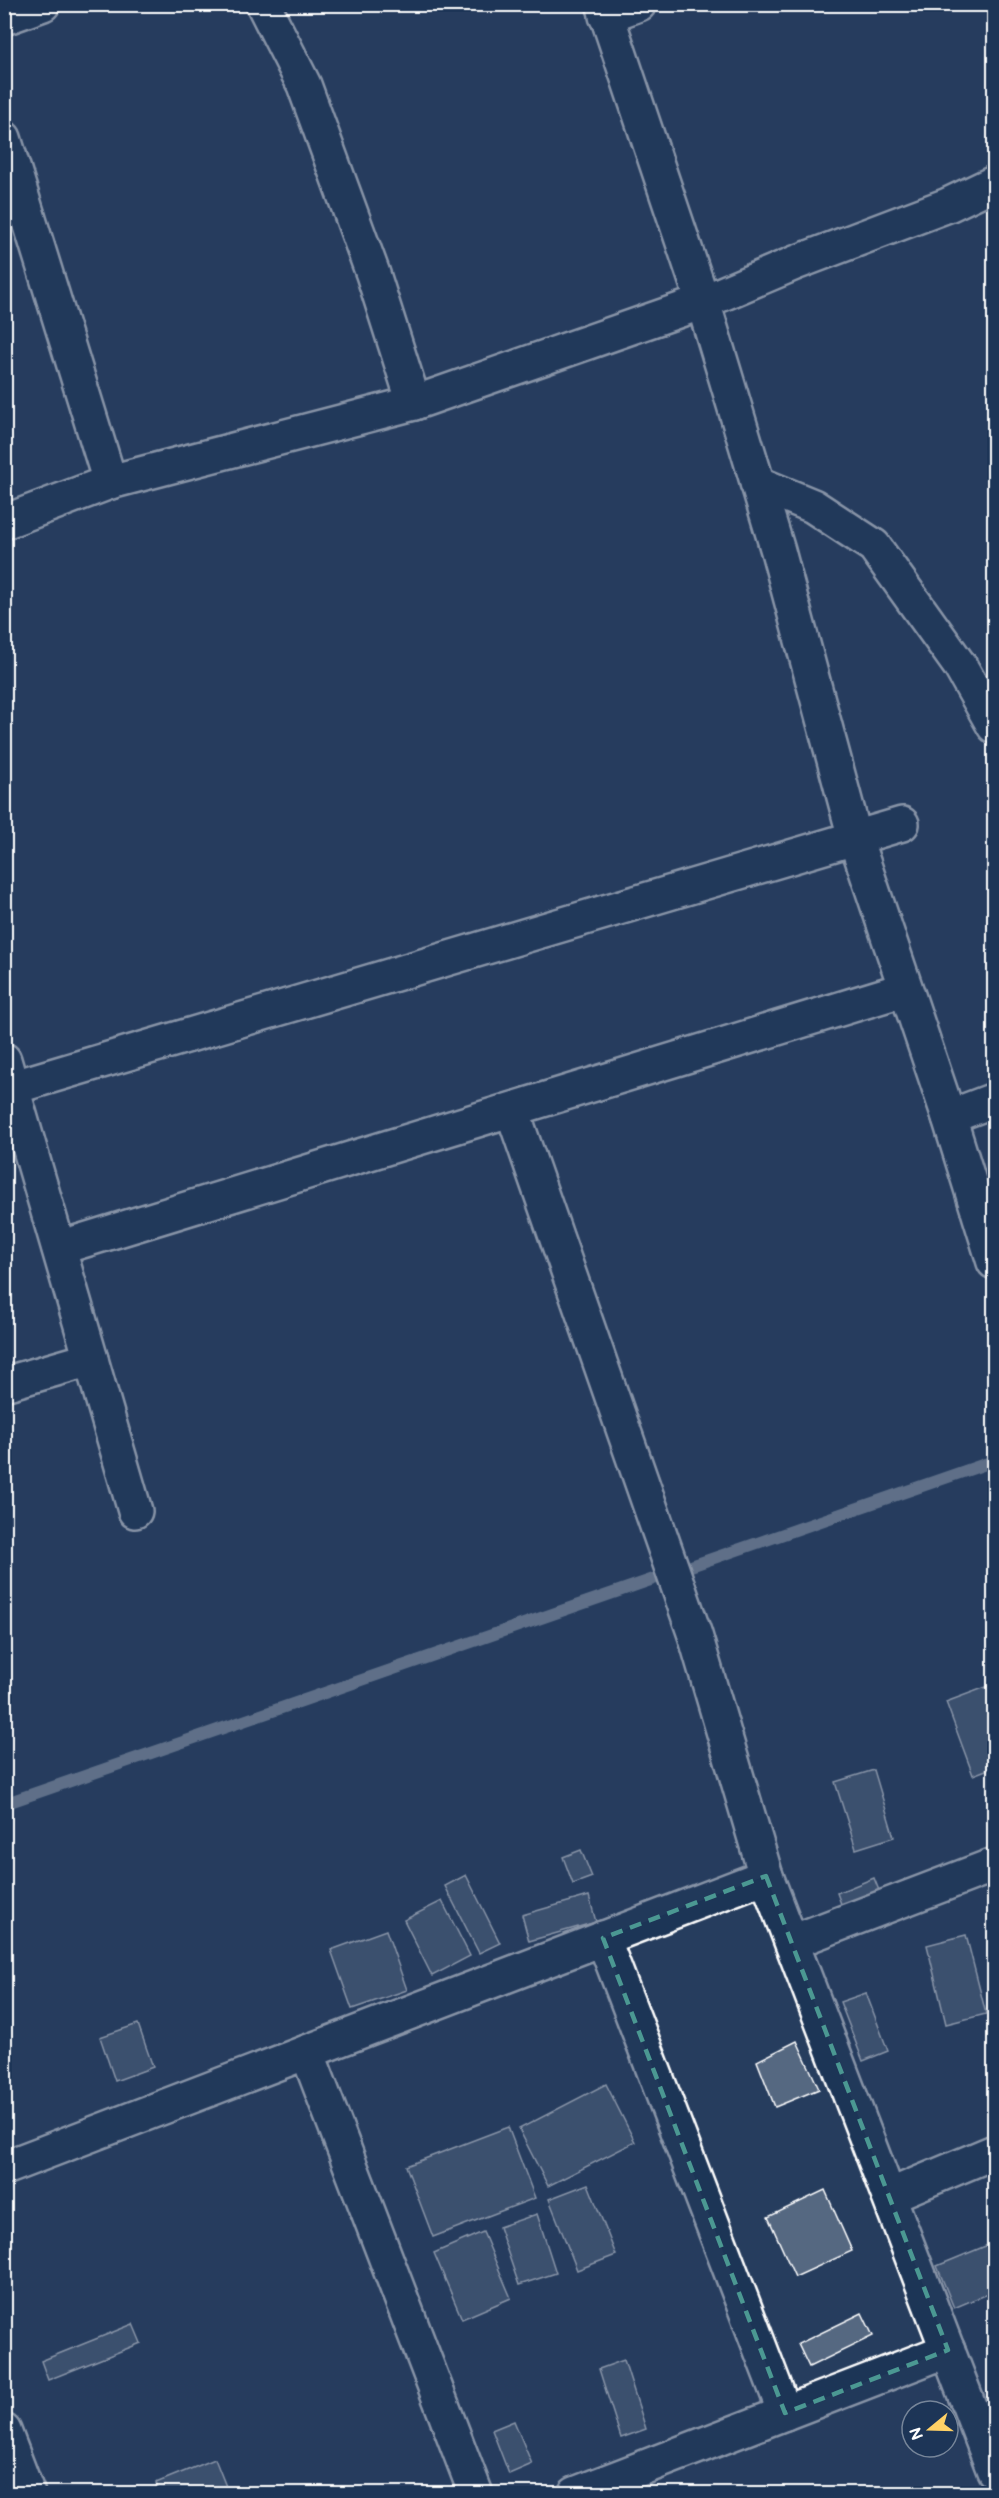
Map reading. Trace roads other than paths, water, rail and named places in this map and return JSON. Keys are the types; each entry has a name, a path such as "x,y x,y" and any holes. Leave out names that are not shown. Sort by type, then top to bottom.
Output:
{"street":[{"path":"4,18 43,4"},
{"path":"263,4 304,85 373,274 414,403"},
{"path":"639,4 604,10 703,302 778,551 855,838 949,1117 994,1262"},
{"path":"4,138 110,482"},
{"path":"4,522 110,482 414,403 703,302 795,263 948,205 994,183"},
{"path":"758,483 813,506 874,546 960,666 994,726"},
{"path":"135,1511 59,1248 7,1079 902,824"},
{"path":"59,1248 905,989"},
{"path":"949,1117 994,1100"},
{"path":"512,1110 666,1546 695,1635 766,1876 948,2350 988,2438 994,2471"},
{"path":"4,1384 91,1359"},
{"path":"792,1942 994,1865"},
{"path":"4,2168 766,1876"},
{"path":"603,1938 785,2413"},
{"path":"307,2052 476,2493"},
{"path":"889,2196 994,2152"},
{"path":"575,2493 948,2350"},
{"path":"4,2431 28,2493"}],"waterway":[{"path":"4,1804 994,1461"}]}
